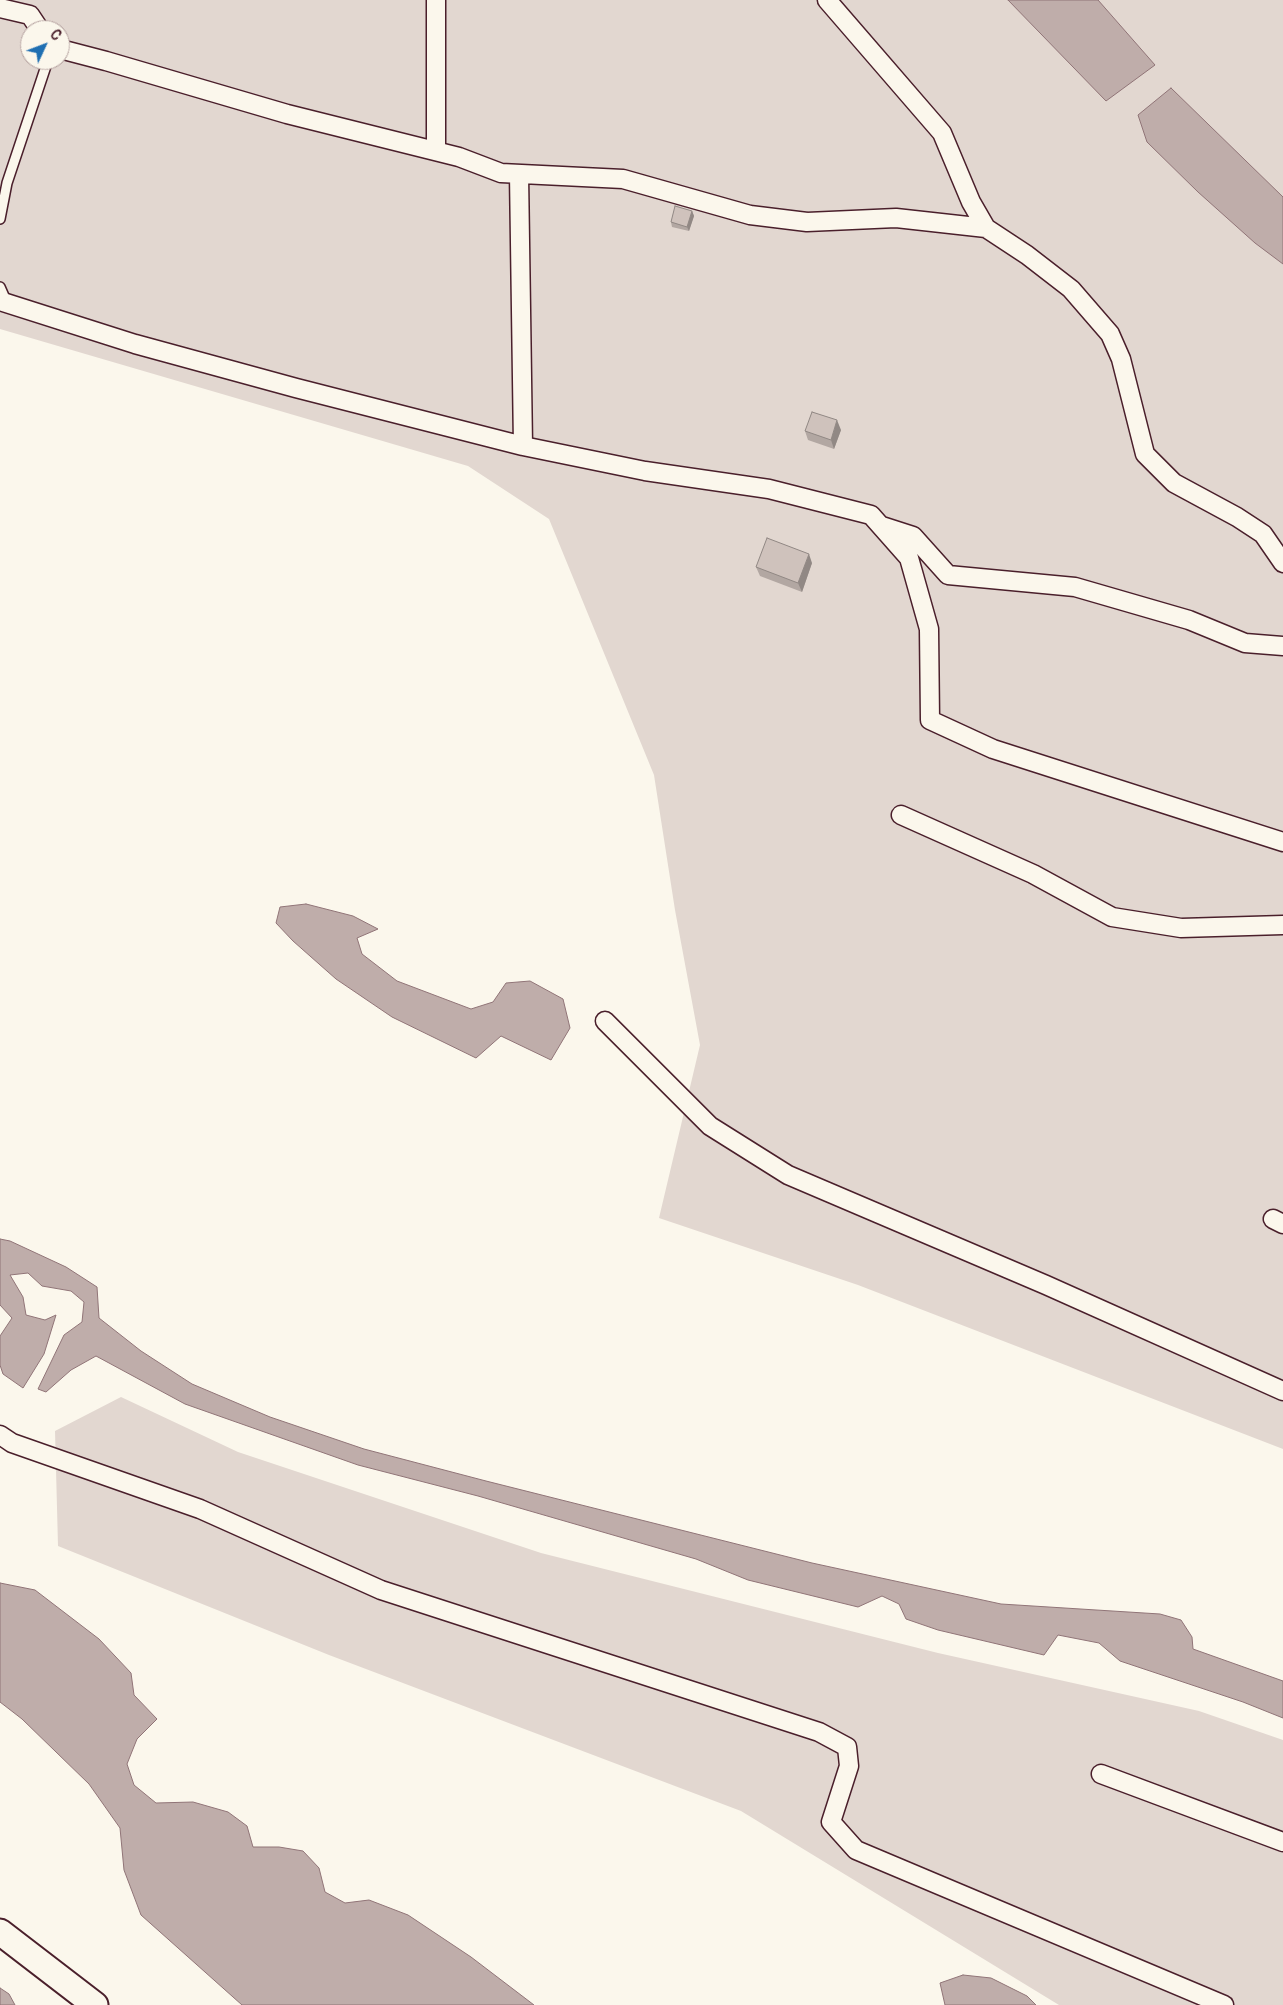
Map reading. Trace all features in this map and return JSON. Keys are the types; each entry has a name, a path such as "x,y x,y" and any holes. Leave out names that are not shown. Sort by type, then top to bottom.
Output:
{"street":[{"path":"436,0 436,152"},
{"path":"827,0 942,133 971,202 986,228 1027,255 1071,289 1110,334 1121,359 1145,454 1174,484 1238,517 1263,534 1283,563"},
{"path":"0,8 30,15 33,20"},
{"path":"70,51 106,60 287,114 459,157 501,173 622,179 750,215 807,222 896,218 986,228"},
{"path":"519,174 523,446"},
{"path":"4,302 136,344 296,388 523,446 645,471 769,489 871,515 909,558 929,629 930,720 994,749 1283,842"},
{"path":"881,526 913,536 948,575 1075,587 1189,620 1246,643 1283,646"},
{"path":"901,815 1033,874 1112,917 1181,928 1283,925"},
{"path":"606,1021 710,1126 788,1175 1046,1285 1283,1391"},
{"path":"0,1435 12,1444 200,1509 381,1590 819,1732 847,1747 849,1766 831,1822 856,1850 1224,2005"},
{"path":"1101,1774 1283,1842"},
{"path":"0,1932 95,2005"}],"lane":[{"path":"0,219 7,183 45,70"},
{"path":"0,287 4,302"}],"shaded area":[{"path":"0,0 1283,0 1283,1449 858,1285 659,1218 700,1045 675,910 654,775 549,519 468,466 0,329"},
{"path":"1008,0 1098,0 1155,65 1106,101"},
{"path":"1171,88 1283,197 1283,264 1255,243 1198,192 1147,142 1138,115"},
{"path":"306,904 353,916 378,929 357,938 362,954 397,981 471,1009 493,1002 506,983 530,981 563,999 570,1028 551,1060 501,1036 476,1058 392,1017 336,979 293,941 276,923 280,907"},
{"path":"0,1239 10,1241 66,1267 97,1287 99,1318 141,1351 192,1384 270,1417 364,1449 812,1563 1001,1604 1160,1614 1181,1620 1192,1637 1193,1649 1283,1681 1283,1718 1243,1702 1120,1661 1099,1643 1058,1635 1044,1655 938,1630 906,1619 899,1604 882,1596 858,1607 748,1580 696,1559 478,1496 358,1465 185,1404 96,1356 71,1370 46,1392 38,1389 64,1335 82,1322 84,1302 71,1291 42,1286 28,1273 10,1275 23,1297 26,1315 45,1320 56,1315 44,1354 23,1388 3,1374 0,1365 0,1336 12,1318 0,1305"},
{"path":"121,1397 238,1452 541,1553 938,1653 1199,1711 1283,1740 1283,2005 1059,2005 741,1811 329,1655 58,1546 55,1431"},
{"path":"0,1583 35,1590 99,1639 131,1673 134,1695 157,1719 137,1739 127,1764 134,1785 156,1803 193,1802 228,1812 247,1826 253,1847 279,1847 303,1851 319,1868 325,1892 345,1903 369,1900 408,1915 471,1957 534,2005 242,2005 141,1915 124,1870 120,1828 89,1784 22,1719 0,1702"},
{"path":"963,1975 991,1978 1027,1996 1036,2005 945,2005 940,1983"},
{"path":"0,1988 9,1994 15,2005 0,2005"}],"building":[{"path":"675,206 692,211 687,227 671,222"},
{"path":"812,412 837,420 831,440 805,431"},
{"path":"767,538 809,554 798,583 756,567"}]}
